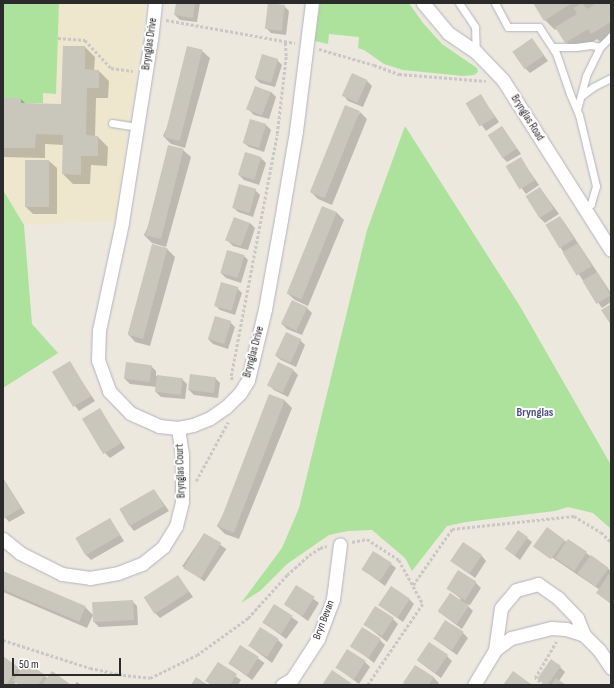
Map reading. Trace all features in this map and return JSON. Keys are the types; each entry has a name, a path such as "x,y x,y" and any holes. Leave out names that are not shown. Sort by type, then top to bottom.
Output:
{"street":[{"name":"Brynglas Drive","path":"155,3 146,72 122,223 99,330 98,360 109,392 125,409 130,413 159,426 178,428 193,425 210,418 234,398 248,380 265,309 296,131 312,3"},
{"name":"Brynglas Road","path":"423,3 448,33 476,52 503,80 611,250"},
{"name":"Brynglas Court","path":"3,540 20,553 62,574 90,578 118,574 142,564 163,547 176,526 182,502 182,454 178,428"},
{"name":"Bryn Bevan","path":"282,685 292,679 318,639 333,599 340,544"},
{"path":"495,650 501,608 516,590 538,584 558,598 577,618 584,634 599,650 611,668"},
{"path":"474,685 495,650 511,638 551,628 564,629 584,634"}],"lane":[{"path":"459,3 475,27 476,52"},
{"path":"494,3 508,27 539,27 553,47 577,109 596,186 591,204 584,208"},
{"path":"577,109 586,76 600,47 611,36"},
{"path":"553,47 596,45 600,47"},
{"path":"581,96 611,78"},
{"path":"112,123 137,127"}],"path":[{"path":"153,18 306,45 399,74 476,81 503,80"},
{"path":"58,38 85,40 111,68 146,72"},
{"path":"234,398 231,376 277,134 286,56 285,41"},
{"path":"182,494 196,480 229,421"},
{"path":"413,586 452,529 574,516 601,532 611,542"},
{"path":"3,640 90,668 123,675 150,678 196,655 248,618 286,575 309,555 320,548 366,539 399,560 423,604 368,685"},
{"path":"544,685 535,678 564,629"}],"shaded area":[{"path":"3,3 146,3 115,221 24,225 3,190"}],"green space":[{"path":"3,3 59,3 56,94 43,93 43,103 21,103 21,98 3,98"},
{"path":"320,3 409,3 423,23 442,44 477,68 478,72 474,75 463,76 403,70 384,64 364,50 358,48 359,37 329,34 328,44 315,41"},
{"path":"405,126 521,308 611,465 611,529 593,513 568,507 555,511 466,522 447,526 412,571 405,558 372,530 348,531 329,535 287,564 260,591 241,603 282,548 299,508 367,230"},
{"path":"3,190 24,225 32,324 58,353 3,388"}],"building":[{"path":"176,3 195,3 193,18 174,15"},
{"path":"268,3 285,5 282,31 265,29"},
{"path":"533,3 572,3 544,21"},
{"path":"582,3 587,9 597,3 611,3 611,22 591,34 588,29 565,43 555,27 577,14 574,8"},
{"path":"532,38 544,55 524,69 512,52"},
{"path":"63,46 85,46 85,69 99,70 99,88 87,88 86,135 98,136 98,156 81,156 81,175 62,174 63,135 36,134 35,148 3,148 3,98 21,98 21,103 61,104"},
{"path":"187,46 203,50 180,141 164,137"},
{"path":"262,54 278,59 271,83 255,78"},
{"path":"352,73 368,80 357,103 342,96"},
{"path":"255,86 271,92 262,115 246,109"},
{"path":"481,94 495,117 479,126 466,103"},
{"path":"345,105 360,111 325,198 310,192"},
{"path":"250,119 266,124 259,148 243,143"},
{"path":"502,126 517,149 502,158 488,135"},
{"path":"168,145 184,149 161,239 146,235"},
{"path":"245,152 261,157 254,180 238,175"},
{"path":"521,157 535,180 519,189 506,166"},
{"path":"25,160 49,160 49,207 25,207"},
{"path":"239,184 256,189 249,213 232,208"},
{"path":"540,187 554,209 539,218 526,196"},
{"path":"322,206 337,212 302,299 287,293"},
{"path":"560,216 574,239 559,248 545,225"},
{"path":"234,217 250,223 241,246 225,240"},
{"path":"578,243 592,266 576,275 563,252"},
{"path":"152,244 167,248 143,339 128,335"},
{"path":"227,250 244,255 238,278 220,273"},
{"path":"597,272 611,295 596,304 582,281"},
{"path":"221,282 238,287 231,311 214,306"},
{"path":"292,300 307,307 296,331 281,324"},
{"path":"611,304 611,325 601,310"},
{"path":"215,316 231,321 224,344 208,339"},
{"path":"286,332 301,339 290,363 275,356"},
{"path":"70,361 91,396 73,407 52,372"},
{"path":"126,362 152,365 150,382 124,379"},
{"path":"278,362 293,369 282,393 267,386"},
{"path":"190,374 216,377 214,393 188,390"},
{"path":"157,375 183,378 181,395 155,392"},
{"path":"269,394 285,400 234,533 218,527"},
{"path":"100,408 121,443 103,454 82,419"},
{"path":"3,479 21,508 4,518 3,517"},
{"path":"154,489 164,506 129,526 119,509"},
{"path":"110,518 120,535 85,555 75,538"},
{"path":"547,527 565,540 551,559 533,546"},
{"path":"518,530 528,537 515,556 505,549"},
{"path":"204,533 221,543 201,579 184,569"},
{"path":"568,539 587,552 574,571 555,558"},
{"path":"463,542 482,555 469,574 450,561"},
{"path":"373,551 392,563 380,581 361,570"},
{"path":"591,555 609,568 595,587 577,574"},
{"path":"458,570 477,582 465,600 446,589"},
{"path":"3,571 86,606 79,622 3,589"},
{"path":"609,574 611,576 611,603 596,593"},
{"path":"178,575 189,592 155,614 144,597"},
{"path":"296,585 315,597 302,616 284,605"},
{"path":"391,586 410,599 397,618 378,605"},
{"path":"450,593 469,606 457,624 438,611"},
{"path":"133,600 134,620 93,622 92,602"},
{"path":"274,604 293,616 281,634 262,623"},
{"path":"375,606 394,618 382,636 363,625"},
{"path":"445,620 464,632 452,650 433,639"},
{"path":"260,627 279,639 267,657 248,646"},
{"path":"362,627 381,639 368,658 350,647"},
{"path":"429,642 448,655 436,673 417,660"},
{"path":"240,645 259,657 247,675 228,664"},
{"path":"347,649 366,661 354,679 335,668"},
{"path":"3,656 18,667 6,685 3,684"},
{"path":"551,659 561,666 547,685 537,679"},
{"path":"27,662 45,675 38,685 20,685 13,681"},
{"path":"218,662 237,674 230,685 212,685 205,681"},
{"path":"415,665 434,677 429,685 405,685 403,683"},
{"path":"332,670 351,683 350,685 322,685"},
{"path":"52,671 70,684 42,685"},
{"path":"513,671 531,684 503,685"},
{"path":"196,677 208,685 191,685"},
{"path":"556,678 566,685 551,685"}],"district":[{"name":"Brynglas","path":"535,413"}]}
